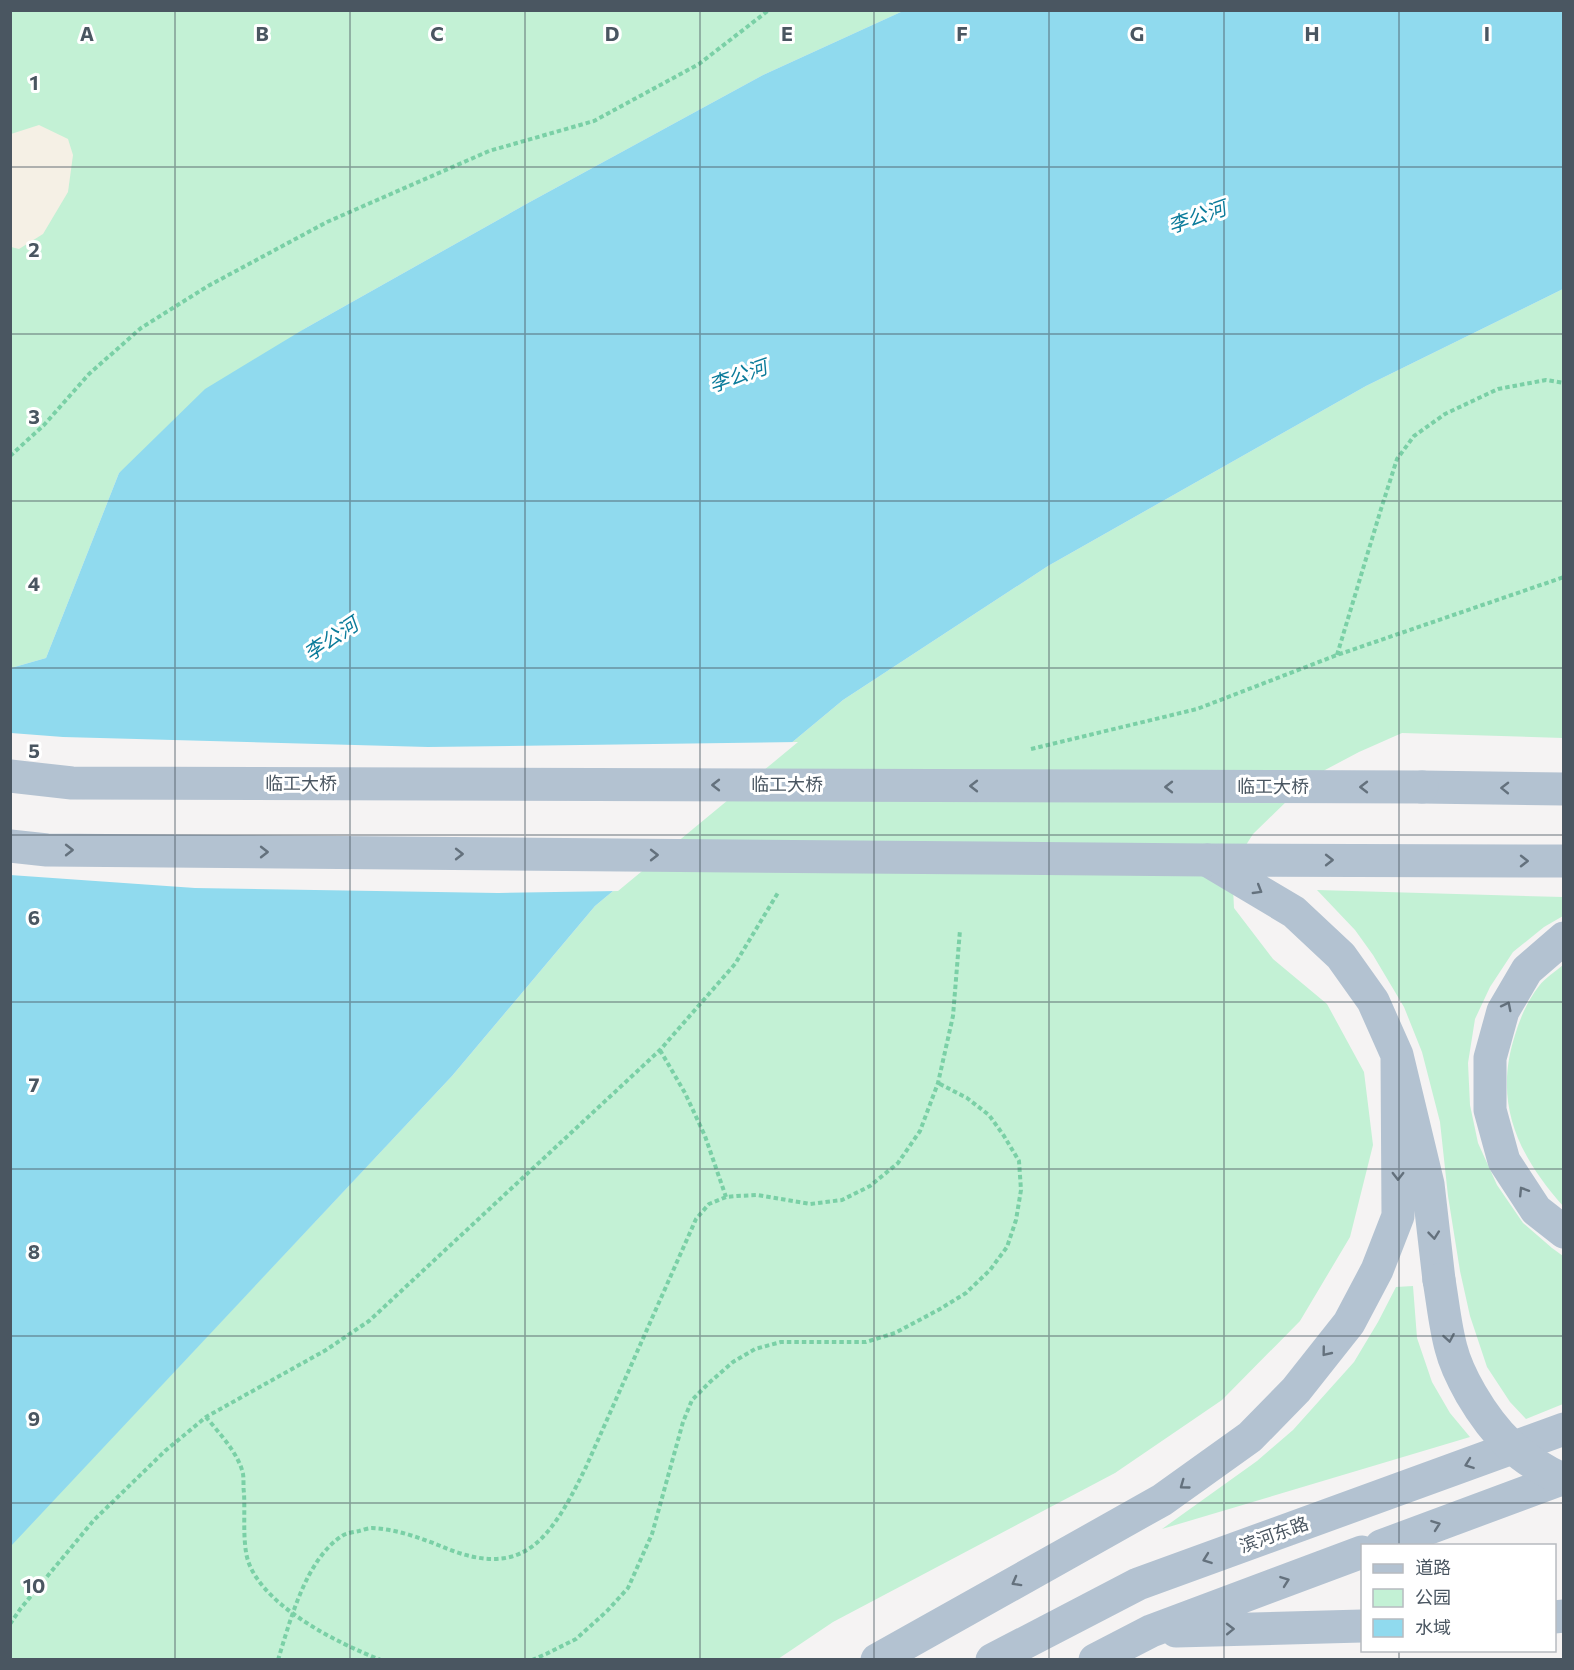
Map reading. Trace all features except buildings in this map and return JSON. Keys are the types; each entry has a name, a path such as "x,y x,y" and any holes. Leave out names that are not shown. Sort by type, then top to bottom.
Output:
{"main road":[{"name":"临工大桥","path":"10,776 72,783 1563,789"},
{"path":"10,846 47,850 1563,861"},
{"path":"1208,860 1294,912 1341,956 1373,1001 1396,1055 1428,1184 1439,1280 1451,1349 1462,1377 1486,1420 1514,1449 1545,1472 1563,1479"},
{"path":"1563,938 1527,970 1503,1011 1490,1058 1490,1110 1504,1161 1536,1210 1563,1232"},
{"path":"877,1659 1162,1500 1250,1437 1296,1390 1349,1323 1377,1270 1398,1216 1396,1055"},
{"name":"滨河东路","path":"992,1659 1138,1584 1563,1430"},
{"path":"1384,1544 1563,1479"},
{"path":"1095,1659 1151,1631 1361,1552"},
{"path":"1151,1631 1361,1626"}],"path":[{"path":"10,456 44,425 89,374 141,328 208,286 327,222 489,151 594,121 699,64 769,10"},
{"path":"1337,655 1397,459 1414,436 1445,414 1498,389 1546,380 1563,382"},
{"path":"1026,750 1197,710 1337,655 1563,576"},
{"path":"10,1624 94,1520 165,1451 206,1417 326,1350 369,1321 660,1050 735,964 782,886"},
{"path":"278,1659 292,1615 310,1574 324,1553 343,1535 370,1528 397,1532 427,1540 465,1556 503,1560 523,1553 544,1536 566,1506 586,1467 696,1219 709,1204 726,1197 757,1195 810,1203 842,1200 870,1186 898,1163 920,1131 938,1083 954,1016 960,930"},
{"path":"660,1050 686,1093 705,1136 726,1197"},
{"path":"532,1659 576,1639 628,1588 652,1534 683,1422 693,1400 733,1362 755,1349 781,1342 866,1342 895,1333 966,1293 990,1270 1007,1248 1016,1220 1021,1190 1019,1161 989,1115 967,1098 938,1083"},
{"path":"206,1417 232,1451 243,1474 246,1554 254,1576 292,1615 364,1653 381,1659"}],"green space":[{"path":"11,11 903,11 763,75 304,329 119,473 46,658 11,668"},
{"path":"1563,289 1563,738 1402,733 1325,770 1289,799 1253,834 1232,867 1234,908 1273,959 1327,1004 1364,1072 1373,1145 1350,1237 1300,1321 1222,1400 1115,1473 833,1622 778,1659 11,1659 10,1546 452,1076 595,906 843,700 1048,566 1366,386"},
{"path":"1317,890 1563,897 1563,916 1544,927 1513,952 1490,987 1475,1019 1468,1063 1470,1105 1478,1143 1497,1185 1523,1223 1563,1256 1563,1404 1526,1419 1510,1402 1487,1367 1470,1316 1460,1271 1448,1196 1440,1122 1422,1052 1404,1007 1373,955 1355,930"},
{"path":"1563,965 1563,1206 1533,1167 1522,1147 1509,1106 1507,1083 1509,1060 1525,1009 1541,983"},
{"path":"1413,1286 1417,1338 1432,1382 1450,1413 1470,1437 1162,1529 1257,1461 1293,1430 1354,1362 1396,1287"}],"sand":[{"path":"39,125 68,139 73,155 68,192 43,234 19,249 11,247 11,134"}],"water":[{"name":"李公河","path":"903,11 1563,11 1563,289 1366,386 1048,566 843,700 595,906 452,1076 11,1546 11,668 46,658 119,473 205,389 304,329 763,75"}],"pier":[{"path":"11,733 63,737 428,747 798,742 618,891 498,893 195,888 10,875"}]}
